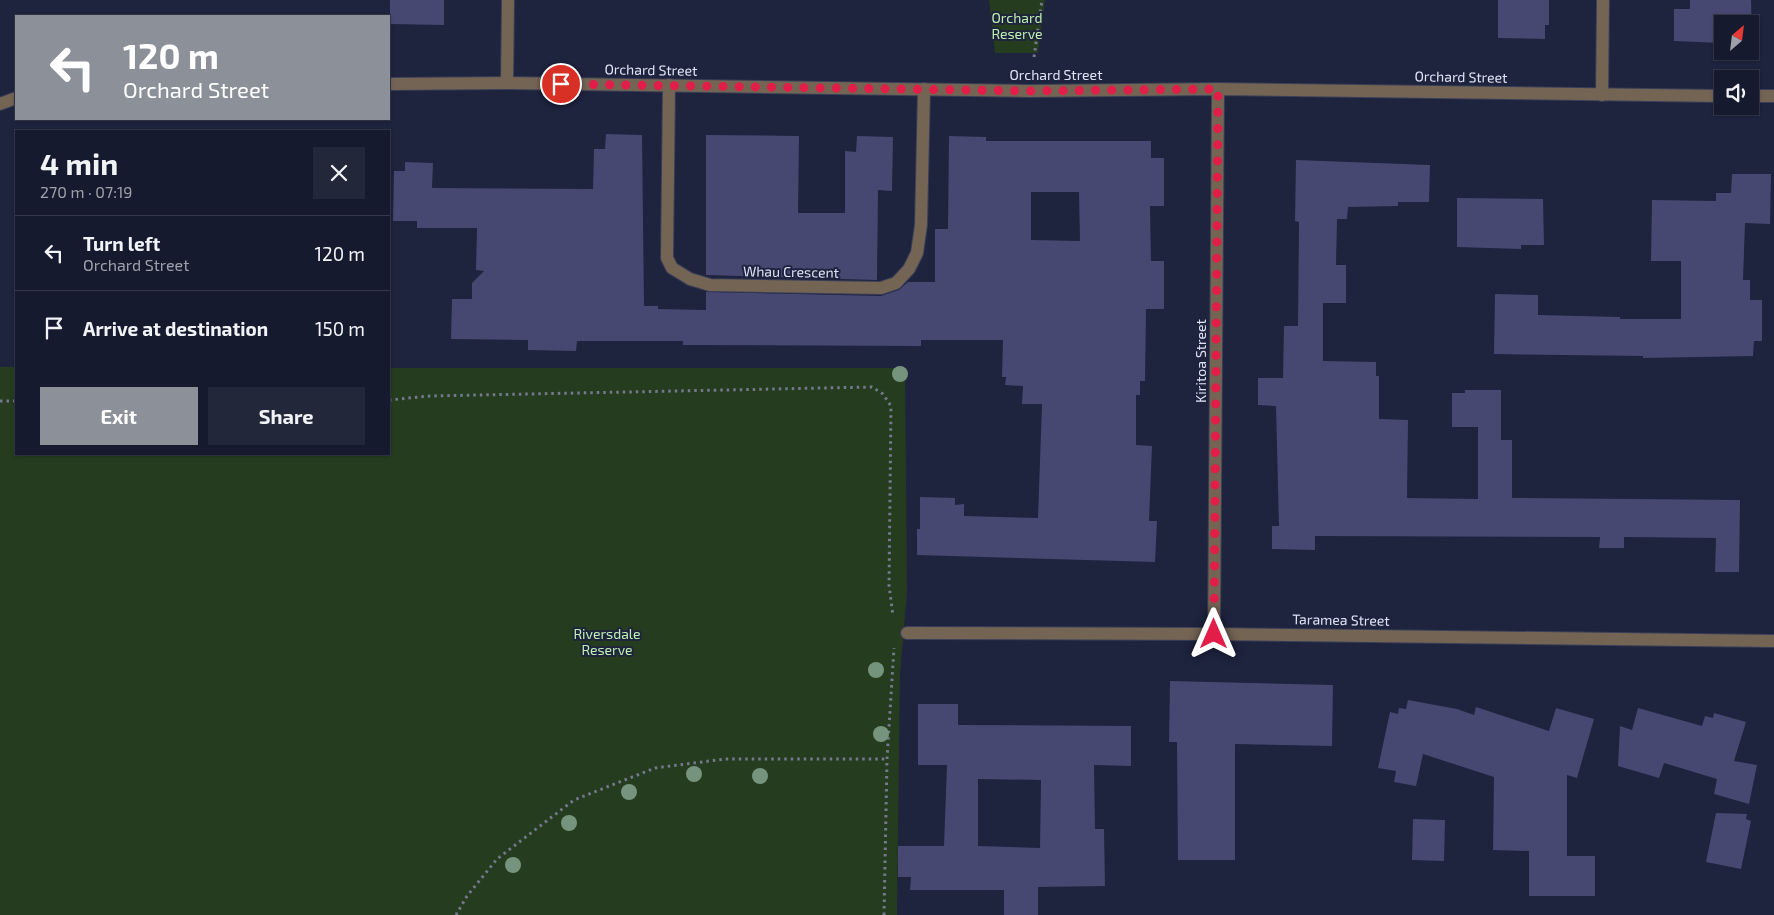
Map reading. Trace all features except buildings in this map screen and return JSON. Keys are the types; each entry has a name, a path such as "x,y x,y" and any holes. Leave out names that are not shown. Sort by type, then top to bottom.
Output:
{"street":[{"path":"507,83 508,0"},
{"path":"1602,0 1602,95"},
{"name":"Orchard Street","path":"390,84 507,83 924,89 1218,89 1714,96"},
{"name":"Whau Crescent","path":"669,86 667,258 672,268 690,279 710,285 881,288 896,283 909,269 917,254 921,225 924,89"},
{"name":"Kiritoa Street","path":"1214,634 1218,89"},
{"path":"1759,96 1774,96"},
{"path":"0,104 15,98"},
{"name":"Taramea Street","path":"901,633 1214,634 1774,641"}],"path":[{"path":"1034,57 1042,0"},
{"path":"390,400 430,396 872,387 883,394 892,406 889,585 901,633 887,759 884,915"},
{"path":"0,401 15,401"},
{"path":"456,915 467,896 497,860 574,800 655,768 726,760 887,759"}],"green space":[{"name":"Orchard Reserve","path":"989,0 1045,0 1038,53 995,53"},
{"name":"Riversdale Reserve","path":"0,367 15,367 15,455 390,455 390,368 905,368 907,591 900,674 897,915 0,915"}],"route":[{"path":"561,84 1029,91 1218,89 1214,634"}]}
